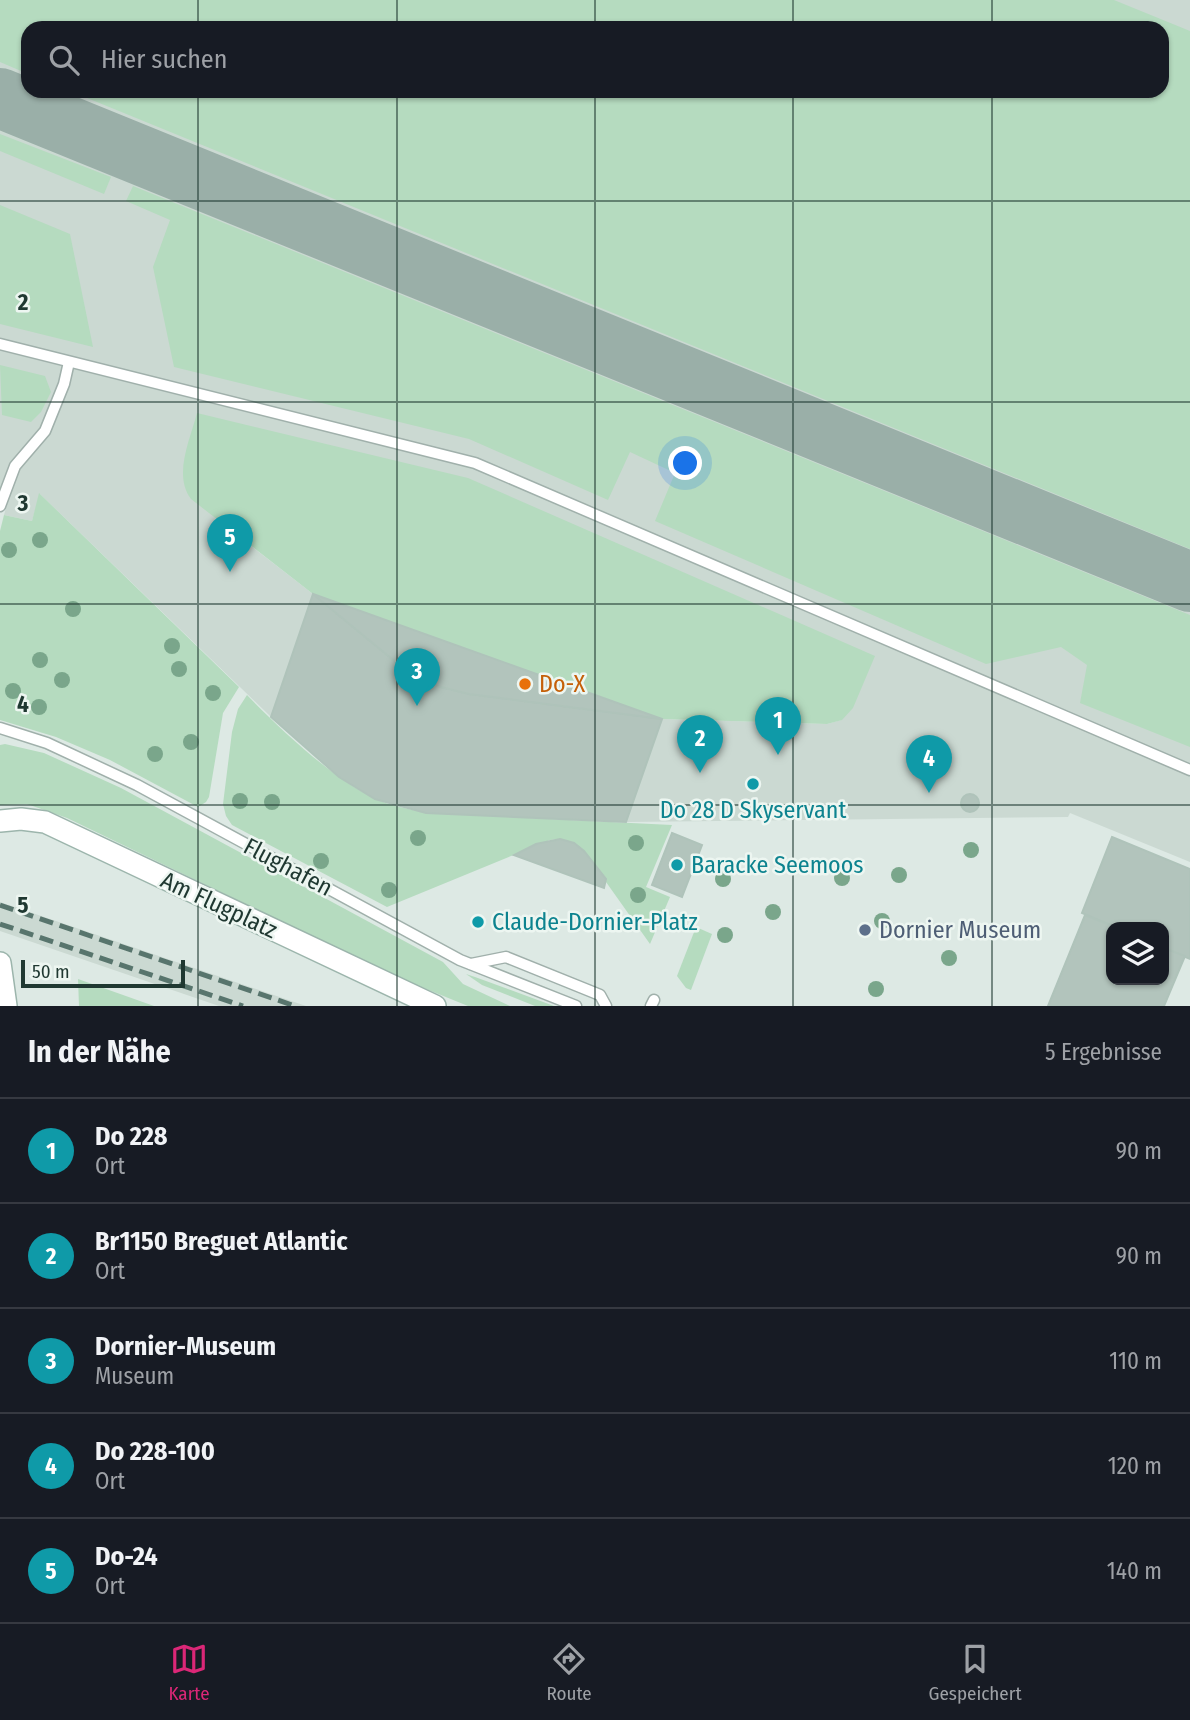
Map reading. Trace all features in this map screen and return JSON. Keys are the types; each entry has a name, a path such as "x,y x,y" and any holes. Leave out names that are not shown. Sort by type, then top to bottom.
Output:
{"street":[{"name":"Am Flugplatz","path":"0,821 20,819 45,822 435,1006"},
{"path":"0,964 6,1006"}],"lane":[{"path":"0,344 475,463 1190,770"},
{"path":"0,506 15,466 45,431 64,384 69,362"},
{"name":"Flughafen","path":"0,728 47,743 136,785 460,960 576,1006"},
{"path":"471,964 506,957 600,995 606,1006"}],"shaded area":[{"path":"0,0 1190,0 1190,862 1070,813 1068,817 626,822 662,719 827,724 841,720 215,518 313,594 271,717 40,494 32,521 4,515 9,497 0,494"},
{"path":"0,902 306,1006 219,1006 0,931"}],"green space":[{"path":"0,0 1114,0 1165,21 21,21 21,71 0,62"},
{"path":"1169,22 1190,31 1190,549 87,98 1169,98"},
{"path":"0,134 111,177 104,194 0,151"},
{"path":"133,186 1190,615 1190,747 1080,703 1087,665 1061,647 986,664 655,521 675,473 630,452 608,500 469,439 174,367 153,267 170,220 126,201"},
{"path":"0,205 70,234 93,347 0,324"},
{"path":"0,365 45,376 51,392 41,412 31,422 2,415"},
{"path":"197,413 468,478 875,656 853,708 842,720 827,724 662,719 313,594 191,499 183,479 183,468"},
{"path":"39,493 239,687 223,713 209,797 198,807 110,760 56,737 0,720 0,531 4,515 32,521"},
{"path":"247,695 324,766 358,789 393,805 426,813 672,825 646,887 670,897 650,944 584,851 574,843 560,839 550,840 387,907 232,825 223,804 232,732 238,709"},
{"path":"0,745 44,753 121,788 443,962 463,984 510,1006 468,1006 399,978 67,818 27,804 0,805"},
{"path":"696,927 712,934 691,990 686,988 677,976"},
{"path":"466,974 554,1006 535,1006 482,985"},
{"path":"78,979 154,1006 79,1006"}],"building":[{"path":"313,594 417,678 441,687 469,694 662,719 626,822 426,813 375,799 339,777 271,717"},
{"path":"313,594 662,719 469,694 441,687 417,678"},
{"path":"970,794 976,797 979,803 976,809 970,812 964,809 961,803 964,797"},
{"name":"Baracke Seemoos","path":"672,833 702,845 682,897 652,885"},
{"path":"1112,837 1190,869 1190,959 1169,950 1169,922 1106,923 1082,913"},
{"path":"560,839 574,843 584,851 606,879 604,888 514,855 536,844"},
{"path":"1085,915 1106,923 1106,985 1169,985 1169,950 1185,956 1164,1006 1048,1006"}],"taxiway":[{"path":"0,98 1190,582"}],"railway":[{"path":"0,905 295,1006"},
{"path":"0,924 243,1006"}],"place":[{"name":"Do-24","path":"230,572"},
{"name":"Do-X","path":"525,684"},
{"name":"Dornier-Museum","path":"417,706"},
{"name":"Do 228","path":"778,755"},
{"name":"Br1150 Breguet Atlantic","path":"700,773"},
{"name":"Do 28 D Skyservant","path":"753,784"},
{"name":"Do 228-100","path":"929,793"},
{"name":"Baracke Seemoos","path":"677,865"},
{"name":"Claude-Dornier-Platz","path":"478,922"},
{"name":"Dornier Museum","path":"865,930"}]}
